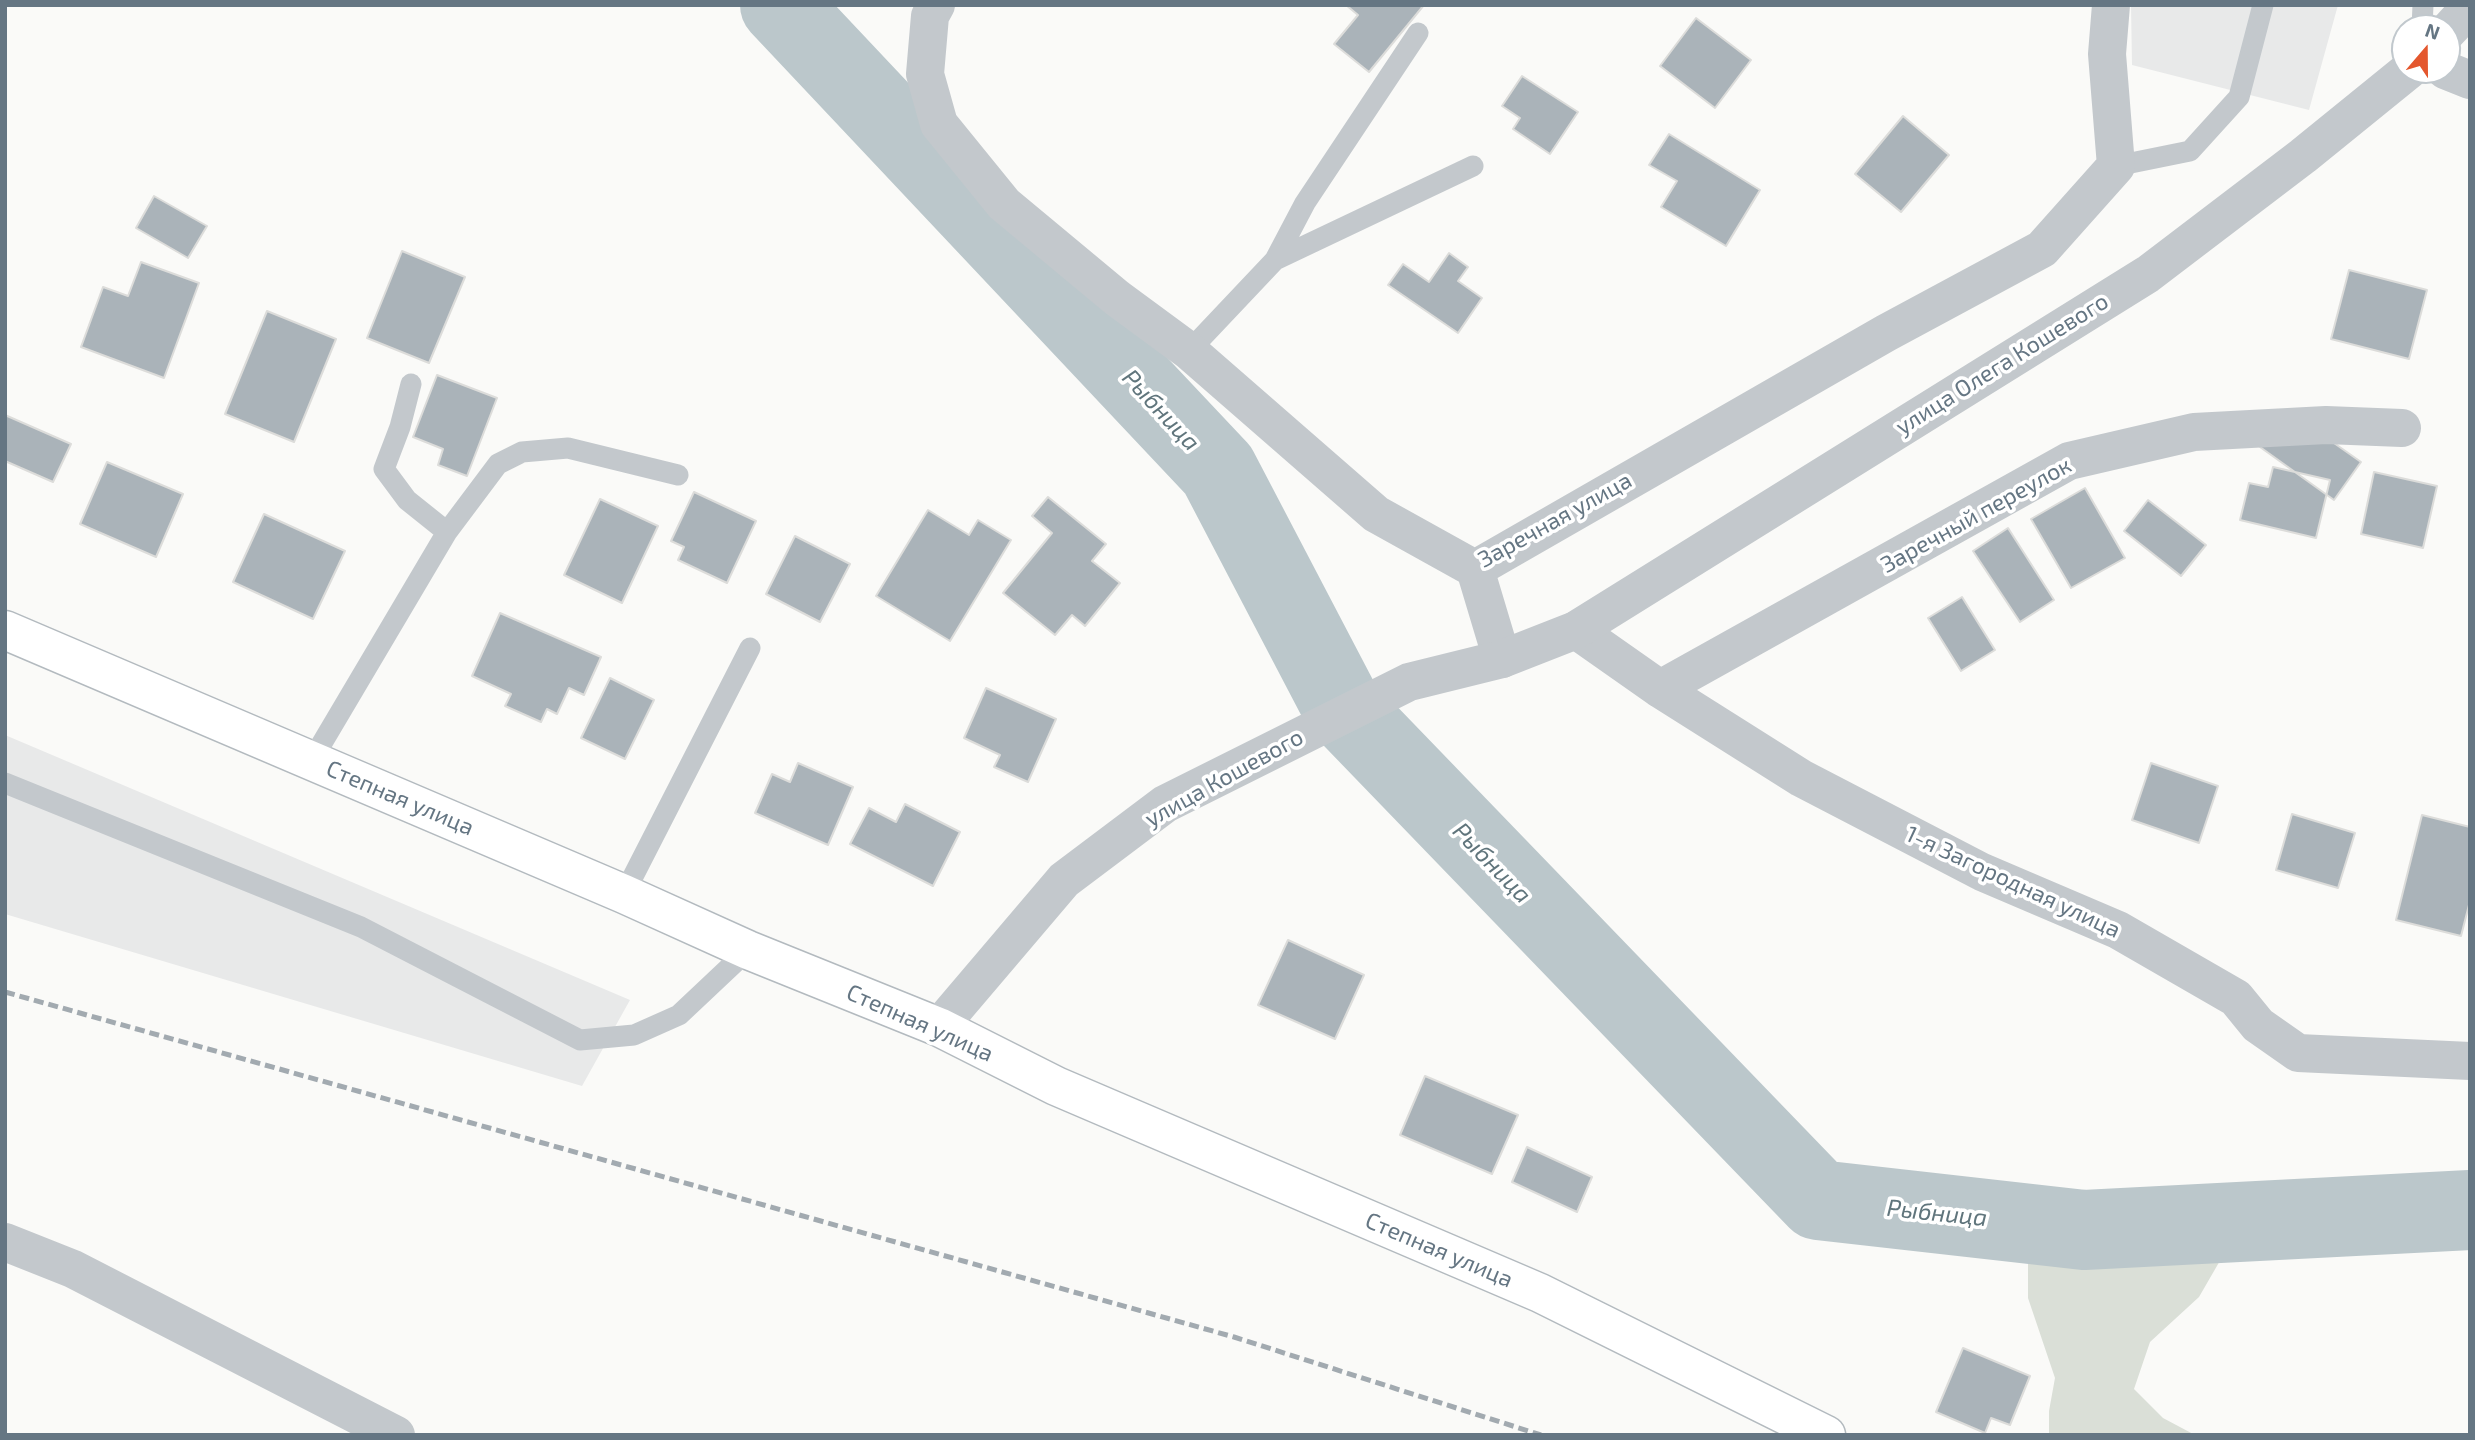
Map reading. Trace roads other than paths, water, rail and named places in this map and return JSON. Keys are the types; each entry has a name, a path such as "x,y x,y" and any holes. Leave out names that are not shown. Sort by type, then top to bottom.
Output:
{"main road":[{"name":"Степная улица","path":"5,630 624,894 748,950 939,1027 1056,1086 1540,1293 1826,1435"}],"street":[{"name":"Заречная улица","path":"936,5 930,16 925,74 939,124 1004,204 1117,298 1189,351 1376,514 1475,569 1886,333 2042,249 2116,166"},
{"path":"2111,5 2107,54 2116,166"},
{"name":"улица Олега Кошевого","path":"1576,630 2148,274 2391,84"},
{"name":"Заречный переулок","path":"1661,689 2069,461 2194,432 2326,425 2402,428"},
{"path":"1475,569 1502,659"},
{"name":"улица Кошевого","path":"939,1027 1064,880 1165,804 1409,682 1502,659 1576,630"},
{"name":"1-я Загородная улица","path":"1576,630 1661,689 1801,778 1982,872 2118,930 2236,998 2258,1026 2298,1053 2470,1061"},
{"path":"5,1242 73,1269 396,1435"}],"lane":[{"path":"2116,166 2190,151 2239,97 2263,5"},
{"path":"1189,351 1275,260 1305,204 1418,33"},
{"path":"1275,260 1473,166"},
{"path":"411,384 400,427 384,469 407,500 447,532"},
{"path":"312,760 447,532 498,464 522,452 568,448 678,475"},
{"path":"624,894 750,648"},
{"path":"5,783 362,928 580,1040 634,1035 679,1014 748,950"}],"waterway":[{"name":"Рыбница","path":"780,5 1218,470 1342,707 1818,1200 2084,1230 2470,1210"}],"railway":[{"path":"5,992 1234,1337 1541,1435"}]}
